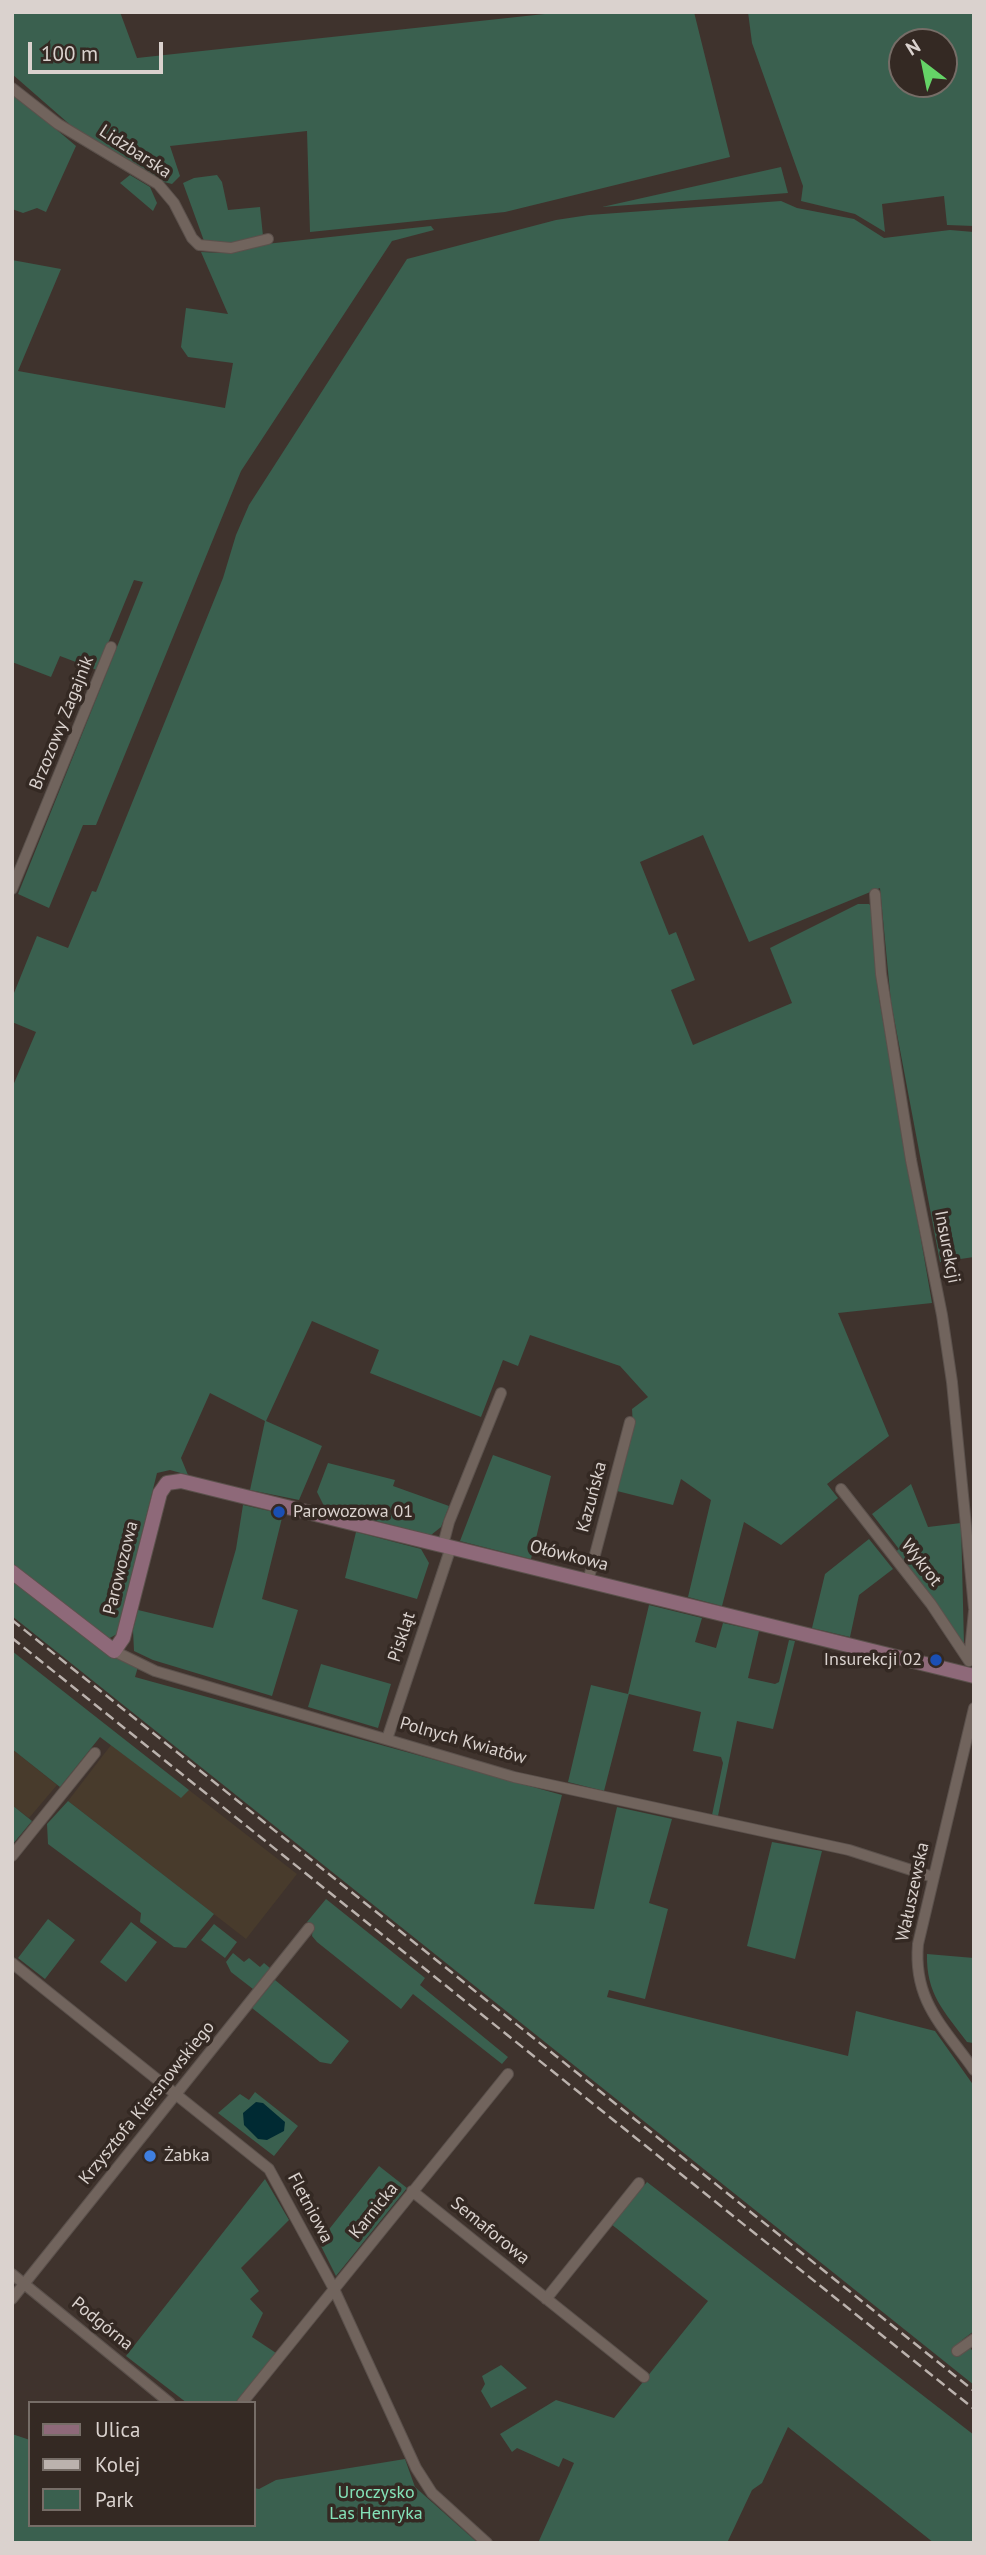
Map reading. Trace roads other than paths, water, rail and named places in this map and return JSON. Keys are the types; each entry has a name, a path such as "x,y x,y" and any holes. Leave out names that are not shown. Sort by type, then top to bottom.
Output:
{"street":[{"name":"Lidzbarska","path":"12,88 58,124 158,184 174,203 192,238 199,244 231,248 268,239"},
{"name":"Brzozowy Zagajnik","path":"12,889 111,647"},
{"name":"Insurekcji","path":"875,894 883,986 911,1160 942,1315 952,1382 974,1610 970,1670"},
{"name":"Piskląt","path":"387,1739 447,1546 449,1522 501,1393"},
{"name":"Kazuńska","path":"588,1581 630,1422"},
{"name":"Ołówkowa","path":"160,1493 167,1483 181,1480 588,1581 970,1670"},
{"name":"Wykrot","path":"841,1489 931,1604 970,1670"},
{"name":"Parowozowa","path":"114,1651 123,1638 160,1493"},
{"name":"Polnych Kwiatów","path":"12,1572 114,1651 155,1671 514,1777 849,1850 933,1877"},
{"name":"Wałuszewska","path":"974,1708 918,1944 917,1979 929,2006 974,2070"},
{"path":"12,1856 95,1753"},
{"name":"Krzysztofa Kiersnowskiego","path":"12,2299 309,1928"},
{"name":"Fletniowa","path":"12,1963 269,2169 334,2289 416,2468 432,2493 487,2543"},
{"name":"Karnicka","path":"244,2401 508,2074"},
{"path":"546,2299 639,2183"},
{"name":"Semaforowa","path":"412,2191 644,2377"},
{"name":"Podgórna","path":"12,2274 168,2401"},
{"path":"957,2351 974,2339"}],"water":[{"path":"256,2102 263,2103 285,2122 284,2131 267,2140 258,2139 244,2125 243,2113"}],"railway":[{"path":"12,1620 974,2391"},
{"path":"12,1638 974,2409"}],"place":[{"name":"Parowozowa 01","path":"279,1512"},
{"name":"Insurekcji 02","path":"936,1660"},
{"name":"Żabka","path":"150,2156"}],"park label":[{"name":"Uroczysko Las Henryka","path":"376,2503"}]}
